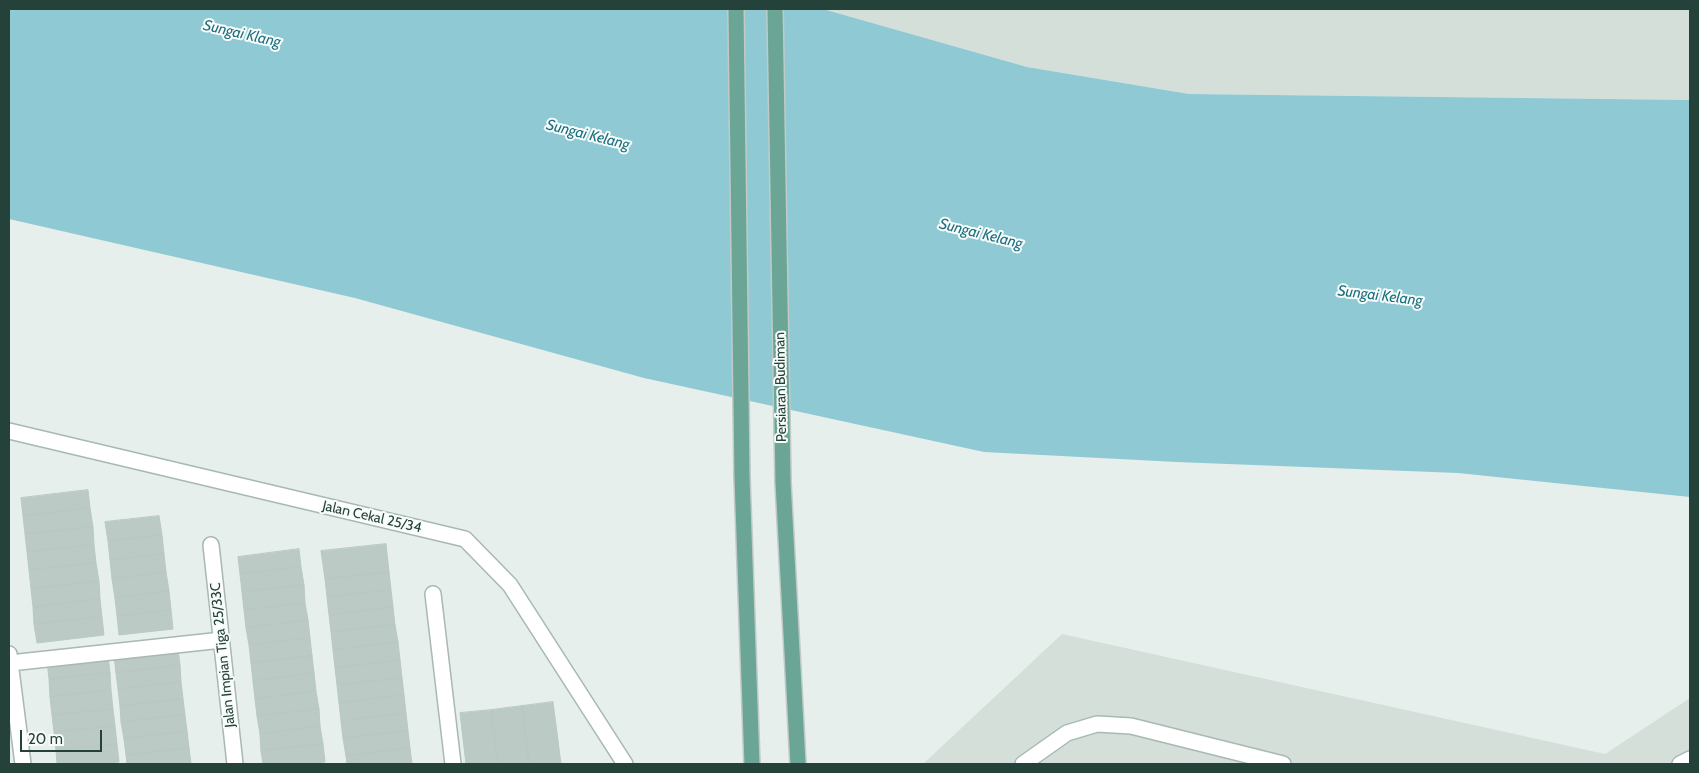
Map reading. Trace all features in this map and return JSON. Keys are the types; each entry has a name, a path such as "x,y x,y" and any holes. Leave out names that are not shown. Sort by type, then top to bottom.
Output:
{"main road":[{"path":"736,9 742,477 752,764"},
{"name":"Persiaran Budiman","path":"776,9 783,482 798,764"}],"street":[{"name":"Jalan Cekal 25/34","path":"9,431 466,539 510,585 625,764"},
{"name":"Jalan Impian Tiga 25/33C","path":"211,545 235,764"},
{"path":"434,594 453,764"},
{"path":"23,764 9,659 222,640"},
{"path":"1023,764 1067,733 1097,724 1131,726 1283,764"},
{"path":"1680,764 1690,759"}],"shaded area":[{"path":"823,9 1690,9 1690,100 1189,94 1027,67"},
{"path":"1062,634 1605,754 1690,698 1690,764 923,764"}],"water":[{"path":"9,9 823,9 1027,67 1189,94 1690,100 1690,497 1458,473 984,452 644,378 355,298 9,219"}],"building":[{"path":"88,490 90,508 23,516 21,498"},
{"path":"90,508 93,527 25,534 23,516"},
{"path":"159,516 162,535 108,541 105,522"},
{"path":"93,527 94,545 27,552 25,534"},
{"path":"162,535 164,554 110,560 108,541"},
{"path":"386,544 389,572 325,579 321,551"},
{"path":"94,545 96,563 29,570 27,552"},
{"path":"299,549 301,567 240,574 238,557"},
{"path":"164,554 166,572 112,579 110,560"},
{"path":"96,563 99,581 31,589 29,570"},
{"path":"301,567 304,585 242,592 240,574"},
{"path":"166,572 169,591 115,598 112,579"},
{"path":"389,572 391,590 327,597 325,579"},
{"path":"99,581 100,599 33,607 31,589"},
{"path":"304,585 305,603 244,610 242,592"},
{"path":"391,590 393,607 329,615 327,597"},
{"path":"169,591 171,610 117,616 115,598"},
{"path":"100,599 102,617 34,624 33,607"},
{"path":"305,603 308,620 246,628 244,610"},
{"path":"393,607 395,625 331,632 329,615"},
{"path":"171,610 173,629 119,635 117,616"},
{"path":"102,617 104,635 37,643 34,624"},
{"path":"308,620 310,638 249,645 246,628"},
{"path":"395,625 398,642 333,650 331,632"},
{"path":"310,638 312,656 251,663 249,645"},
{"path":"398,642 400,660 335,668 333,650"},
{"path":"178,649 180,665 116,673 114,656"},
{"path":"108,655 110,673 49,679 47,661"},
{"path":"312,656 314,673 253,681 251,663"},
{"path":"400,660 402,678 337,685 335,668"},
{"path":"180,665 181,682 118,689 116,673"},
{"path":"110,673 111,690 50,697 49,679"},
{"path":"314,673 316,691 255,699 253,681"},
{"path":"402,678 404,695 339,703 337,685"},
{"path":"181,682 183,699 120,706 118,689"},
{"path":"111,690 113,709 52,715 50,697"},
{"path":"316,691 319,709 257,716 255,699"},
{"path":"404,695 406,713 341,721 339,703"},
{"path":"183,699 185,715 121,722 120,706"},
{"path":"553,702 561,764 529,764 522,706"},
{"path":"522,706 529,764 498,764 491,710"},
{"path":"113,709 115,726 54,732 52,715"},
{"path":"319,709 320,726 260,734 257,716"},
{"path":"491,710 498,764 466,764 460,713"},
{"path":"406,713 408,731 343,738 341,721"},
{"path":"185,715 187,731 124,739 121,722"},
{"path":"115,726 117,744 56,750 54,732"},
{"path":"320,726 323,744 261,751 260,734"},
{"path":"187,731 189,748 126,755 124,739"},
{"path":"408,731 410,748 346,756 343,738"},
{"path":"117,744 119,762 57,764 56,750"},
{"path":"323,744 325,762 263,764 261,751"},
{"path":"189,748 191,764 127,764 126,755"},
{"path":"410,748 412,764 347,764 346,756"}],"water label":[{"name":"Sungai Klang","path":"242,34"},
{"name":"Sungai Kelang","path":"588,135"},
{"name":"Sungai Kelang","path":"981,234"},
{"name":"Sungai Kelang","path":"1380,296"}]}
